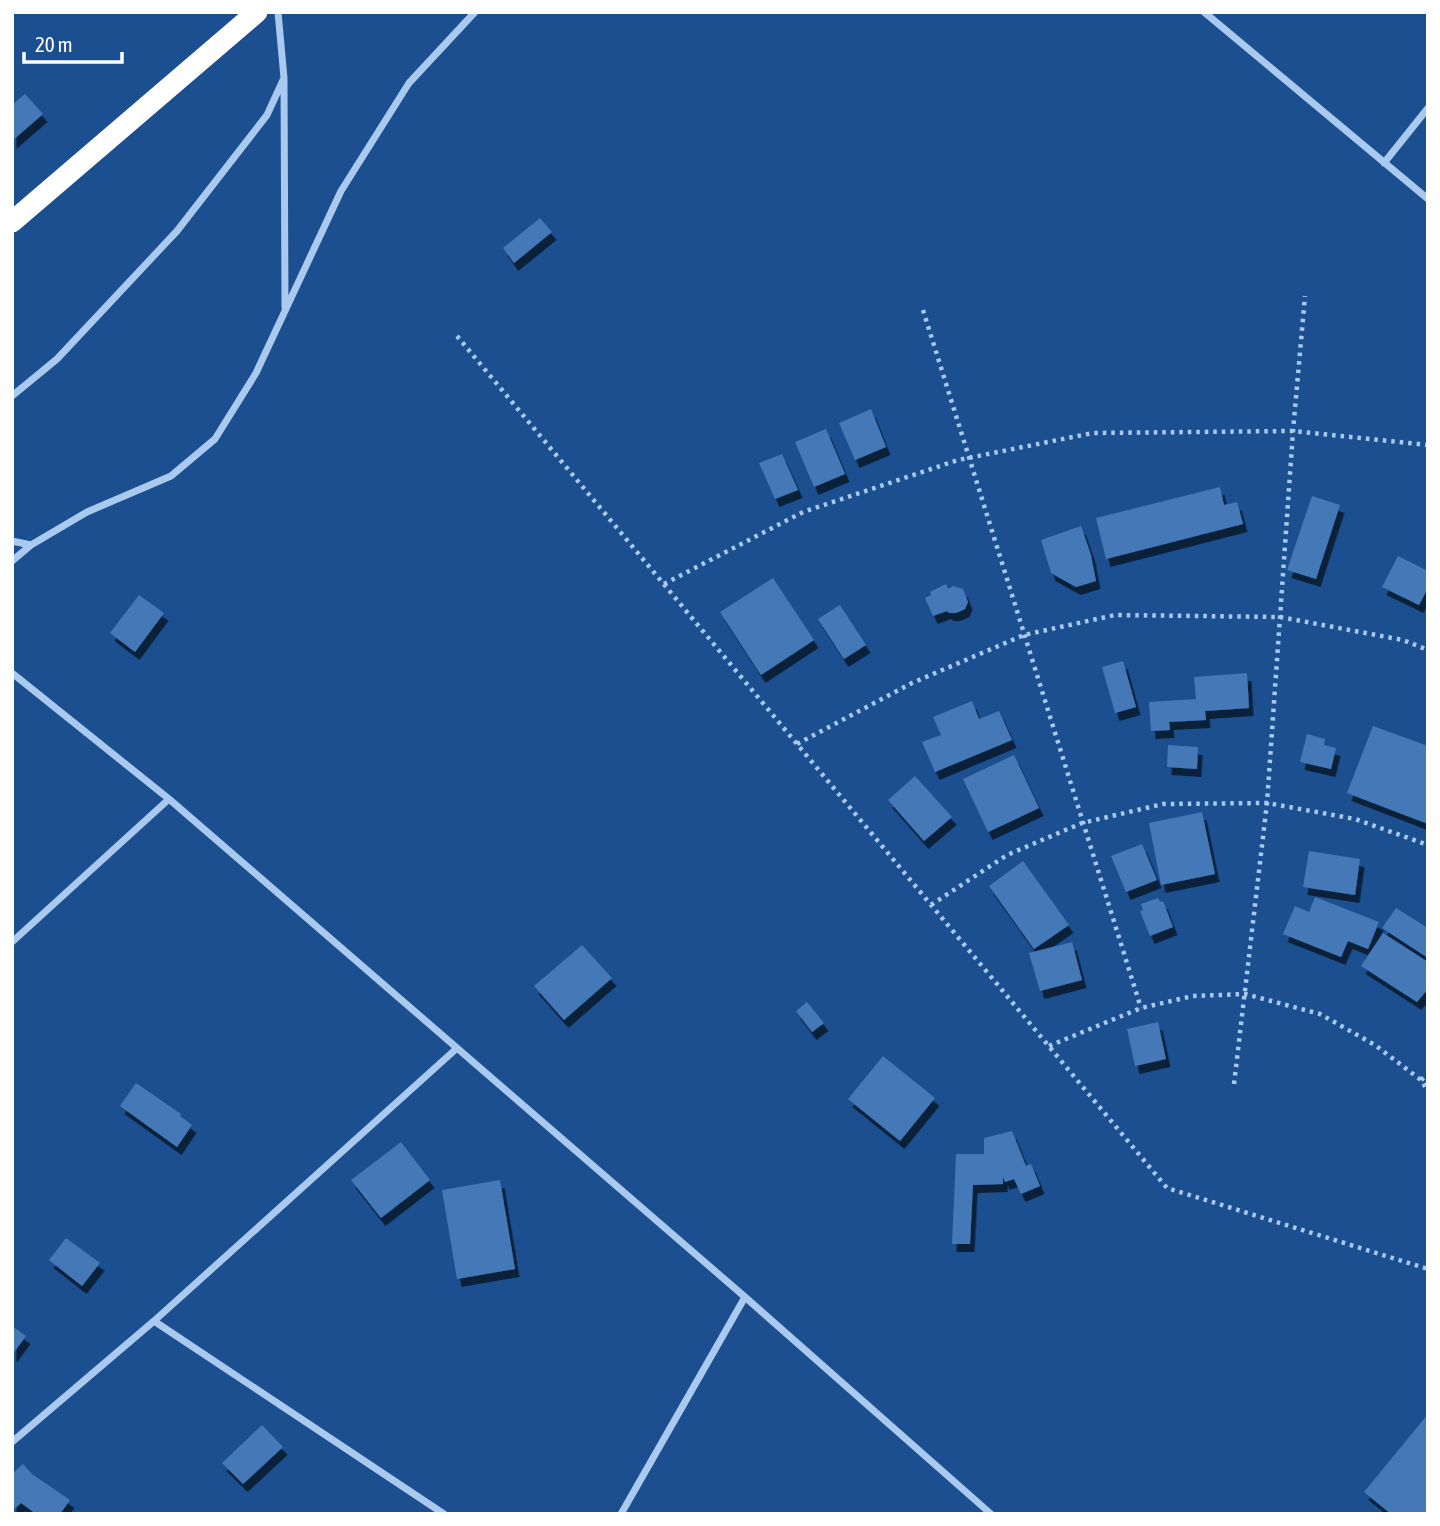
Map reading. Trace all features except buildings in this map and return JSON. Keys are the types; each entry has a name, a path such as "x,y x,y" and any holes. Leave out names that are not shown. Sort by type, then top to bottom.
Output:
{"highway":[{"path":"12,222 257,12"}],"street":[{"path":"278,12 284,78 285,311"},
{"path":"12,561 31,545 87,512 170,476 215,439 256,373 341,191 409,83 475,12"},
{"path":"1204,12 1428,199"},
{"path":"12,396 57,359 177,231 267,115 284,78"},
{"path":"1384,163 1428,108"},
{"path":"12,541 31,545"},
{"path":"12,673 169,799 745,1297 991,1514"},
{"path":"12,942 169,799"},
{"path":"12,1442 154,1321 456,1049"},
{"path":"621,1514 745,1297"},
{"path":"154,1321 444,1514"}],"path":[{"path":"1234,1084 1267,803 1305,296"},
{"path":"923,310 1141,1008"},
{"path":"457,336 1167,1188 1428,1269"},
{"path":"664,584 803,512 969,458 1093,433 1293,431 1428,445"},
{"path":"797,744 912,684 1024,635 1115,615 1280,617 1403,640 1428,650"},
{"path":"931,905 1007,855 1082,823 1163,804 1267,803 1355,819 1428,845"},
{"path":"1049,1046 1141,1008 1192,996 1245,994 1320,1014 1375,1045 1421,1080 1428,1091"},
{"path":"1421,1080 1428,1074"}]}
